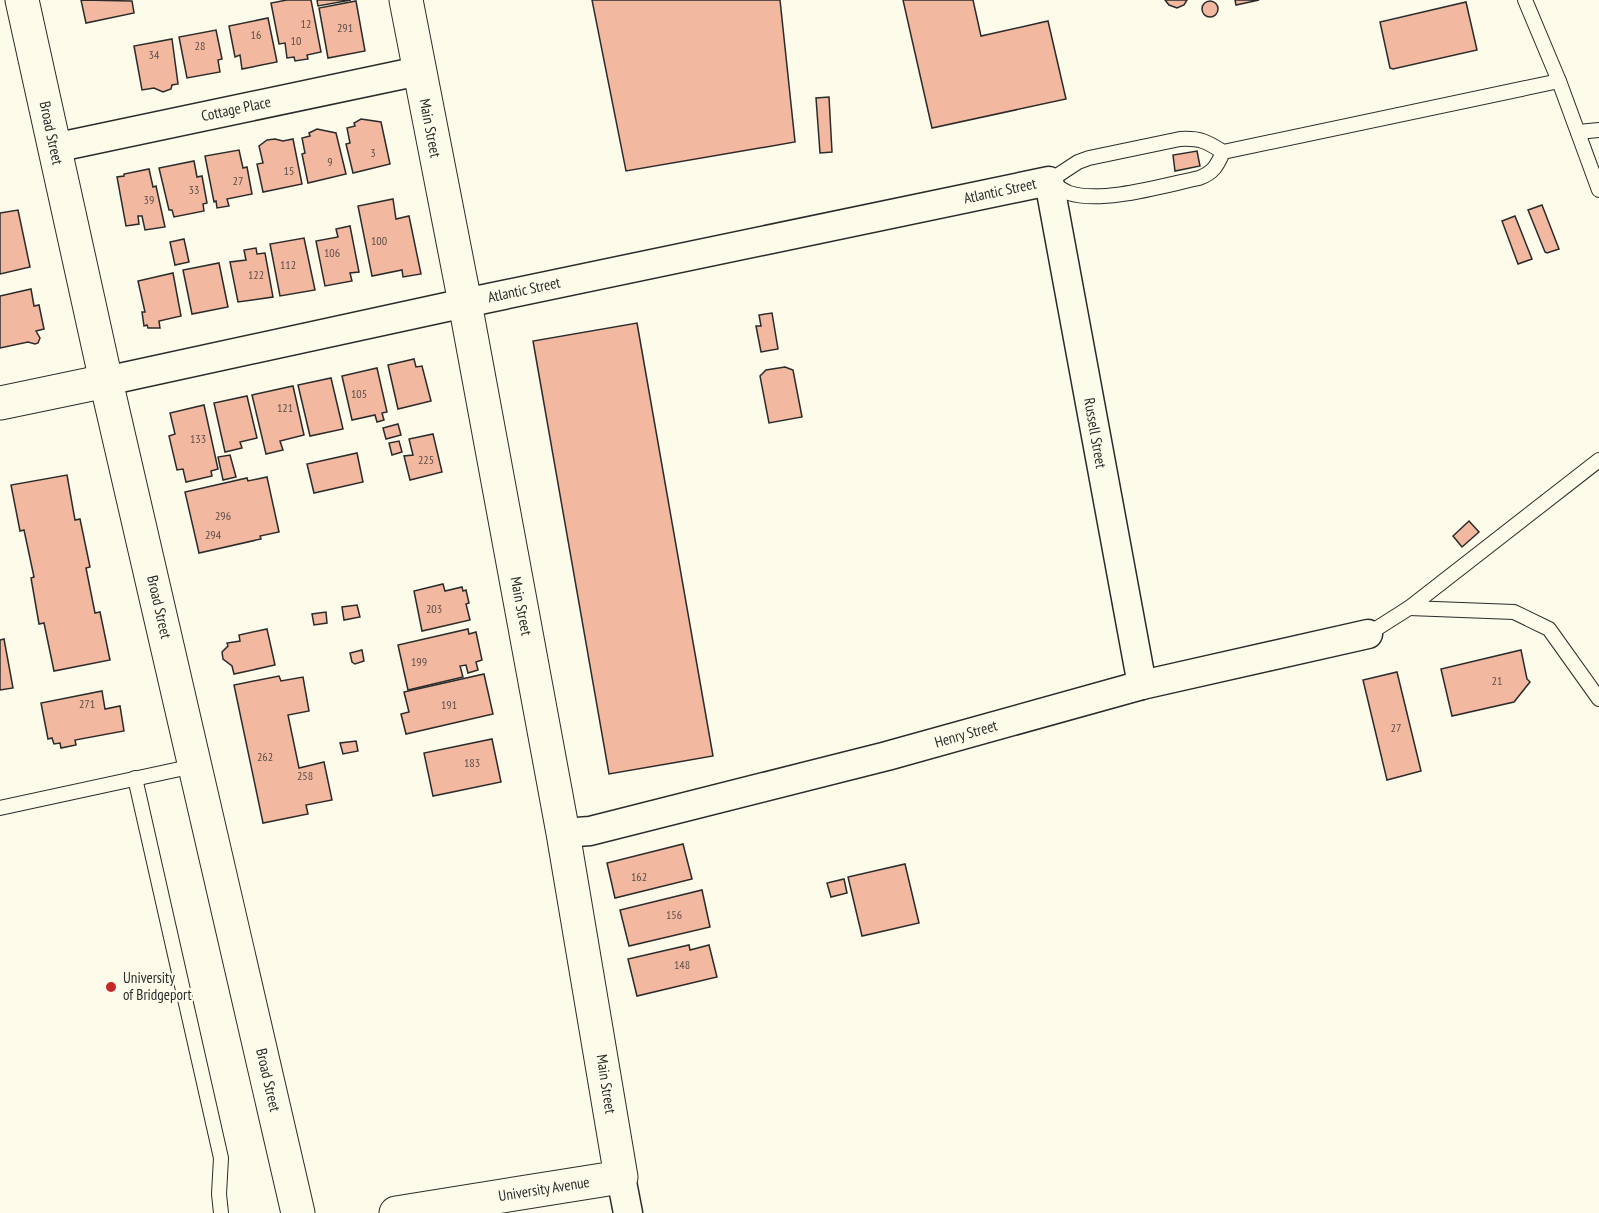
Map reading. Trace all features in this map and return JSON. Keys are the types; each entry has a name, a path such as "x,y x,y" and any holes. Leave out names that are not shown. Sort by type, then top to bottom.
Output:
{"street":[{"name":"Broad Street","path":"22,0 106,381 298,1213"},
{"name":"Main Street","path":"405,0 465,303 563,833 628,1213"},
{"name":"Cottage Place","path":"54,147 418,71"},
{"name":"Atlantic Street","path":"0,403 1049,181"},
{"name":"Russell Street","path":"1049,181 1142,685"},
{"name":"Henry Street","path":"563,833 590,831 887,756 1142,685 1368,634"},
{"name":"University Avenue","path":"396,1213 621,1177"}],"lane":[{"path":"1525,0 1559,81 1599,190"},
{"path":"1223,152 1216,168 1210,174 1129,192 1086,196 1068,192 1049,181 1078,162 1089,158 1180,139 1193,138 1205,141 1223,152 1559,81"},
{"path":"1578,132 1599,130"},
{"path":"1368,634 1409,608 1599,460"},
{"path":"1409,608 1514,612 1532,620 1549,629 1599,699"},
{"path":"0,808 196,765"},
{"path":"135,778 221,1158 219,1194 221,1213"},
{"path":"620,1213 621,1177"}],"building":[{"path":"81,0 132,1 134,13 86,23"},
{"path":"311,0 321,52 307,55 308,59 295,61 294,57 287,58 285,43 279,44 271,3"},
{"path":"317,0 351,0 318,6"},
{"path":"592,0 780,0 795,142 626,171"},
{"path":"903,0 973,0 981,36 1048,21 1066,99 932,128"},
{"path":"1165,0 1187,0 1184,5 1177,8 1169,5"},
{"path":"1235,0 1259,0 1236,5"},
{"path":"356,1 365,51 328,58 319,8"},
{"path":"1210,1 1218,9 1210,17 1202,9"},
{"path":"1466,2 1477,50 1390,68 1380,22"},
{"path":"268,18 277,62 242,69 240,55 235,57 229,26"},
{"path":"216,30 222,59 218,60 220,72 187,78 179,37"},
{"path":"172,39 178,84 172,85 171,89 163,92 154,88 142,90 134,46"},
{"path":"829,97 832,152 820,153 816,98"},
{"path":"361,119 381,122 390,164 353,173 346,144 350,143 347,128 355,126 354,123"},
{"path":"317,129 336,133 346,174 308,183 302,154 305,153 302,138 310,136 309,133"},
{"path":"293,139 302,184 263,192 257,164 263,163 259,146 267,140 283,141"},
{"path":"239,150 243,168 247,167 252,194 227,199 229,206 217,208 205,156"},
{"path":"1197,151 1200,166 1175,171 1173,155"},
{"path":"194,161 197,177 202,176 207,203 203,204 204,211 174,217 172,210 169,210 159,168"},
{"path":"149,169 153,187 156,186 165,227 145,230 142,216 138,216 139,224 126,226 117,177"},
{"path":"393,199 396,219 409,216 421,274 403,277 402,270 372,276 358,206"},
{"path":"1542,205 1559,249 1547,253 1528,210"},
{"path":"18,210 30,267 0,274 0,213"},
{"path":"1515,216 1532,259 1518,264 1502,221"},
{"path":"350,226 359,272 350,273 352,281 325,286 316,241 338,237 336,229"},
{"path":"304,238 315,290 280,296 270,244"},
{"path":"184,239 189,262 175,265 170,242"},
{"path":"256,248 257,254 265,253 273,297 238,302 230,262 246,260 244,250"},
{"path":"219,263 228,307 192,314 183,270"},
{"path":"173,273 181,316 159,321 160,328 144,326 142,312 145,312 138,281"},
{"path":"31,289 34,306 39,305 44,329 36,331 40,338 38,343 28,342 0,348 0,296"},
{"path":"772,313 778,349 761,352 756,326 761,326 759,315"},
{"path":"637,323 713,756 609,774 533,341"},
{"path":"414,359 416,367 422,366 431,401 398,409 388,365"},
{"path":"785,367 793,370 802,417 769,423 760,376 766,370"},
{"path":"377,368 387,412 382,413 384,420 377,422 375,415 352,420 342,376"},
{"path":"331,378 343,429 310,436 298,385"},
{"path":"293,386 304,435 280,441 283,450 266,454 252,395"},
{"path":"247,396 257,438 240,442 242,448 225,452 214,403"},
{"path":"204,405 218,469 211,471 212,476 186,482 183,469 177,470 169,436 175,434 170,413"},
{"path":"398,424 401,435 386,439 383,428"},
{"path":"433,434 442,472 410,480 404,456 413,455 409,439"},
{"path":"399,441 402,452 392,455 389,443"},
{"path":"357,453 363,482 314,493 307,464"},
{"path":"230,455 236,477 223,480 218,457"},
{"path":"67,475 75,520 80,519 90,567 86,568 95,613 100,612 110,660 54,671 44,623 39,624 31,578 34,577 24,530 20,531 11,485"},
{"path":"267,477 279,532 260,536 261,539 199,553 185,492 247,478 248,481"},
{"path":"1469,521 1479,532 1462,547 1453,536"},
{"path":"443,584 445,591 462,587 463,591 466,590 469,603 466,604 470,620 422,631 414,591"},
{"path":"357,605 360,617 344,620 342,607"},
{"path":"326,612 327,623 314,625 312,614"},
{"path":"267,629 275,665 234,674 232,666 223,659 222,652 228,646 227,643 240,641 239,635"},
{"path":"468,629 469,634 476,632 482,660 476,662 478,670 468,673 466,665 460,666 463,677 408,690 398,645"},
{"path":"4,639 13,688 0,690 0,640"},
{"path":"362,650 364,661 355,664 352,662 350,653"},
{"path":"1521,650 1527,679 1530,682 1514,702 1452,716 1441,669"},
{"path":"1397,672 1421,771 1387,780 1363,680"},
{"path":"484,674 493,714 406,734 401,714 409,712 404,692"},
{"path":"279,676 281,681 303,677 309,711 288,715 299,768 324,762 332,800 306,805 308,814 263,823 234,685"},
{"path":"102,691 105,709 120,706 124,731 75,740 76,745 61,748 60,743 54,744 52,738 48,739 41,703"},
{"path":"492,739 501,782 433,796 424,753"},
{"path":"356,741 358,751 343,754 340,743"},
{"path":"683,844 692,879 615,898 607,863"},
{"path":"905,864 919,923 862,936 848,877"},
{"path":"844,879 847,893 831,897 827,883"},
{"path":"702,890 710,927 629,946 620,910"},
{"path":"689,945 690,950 709,945 717,977 637,996 628,959"}],"place":[{"name":"University of Bridgeport","path":"111,987"}]}
